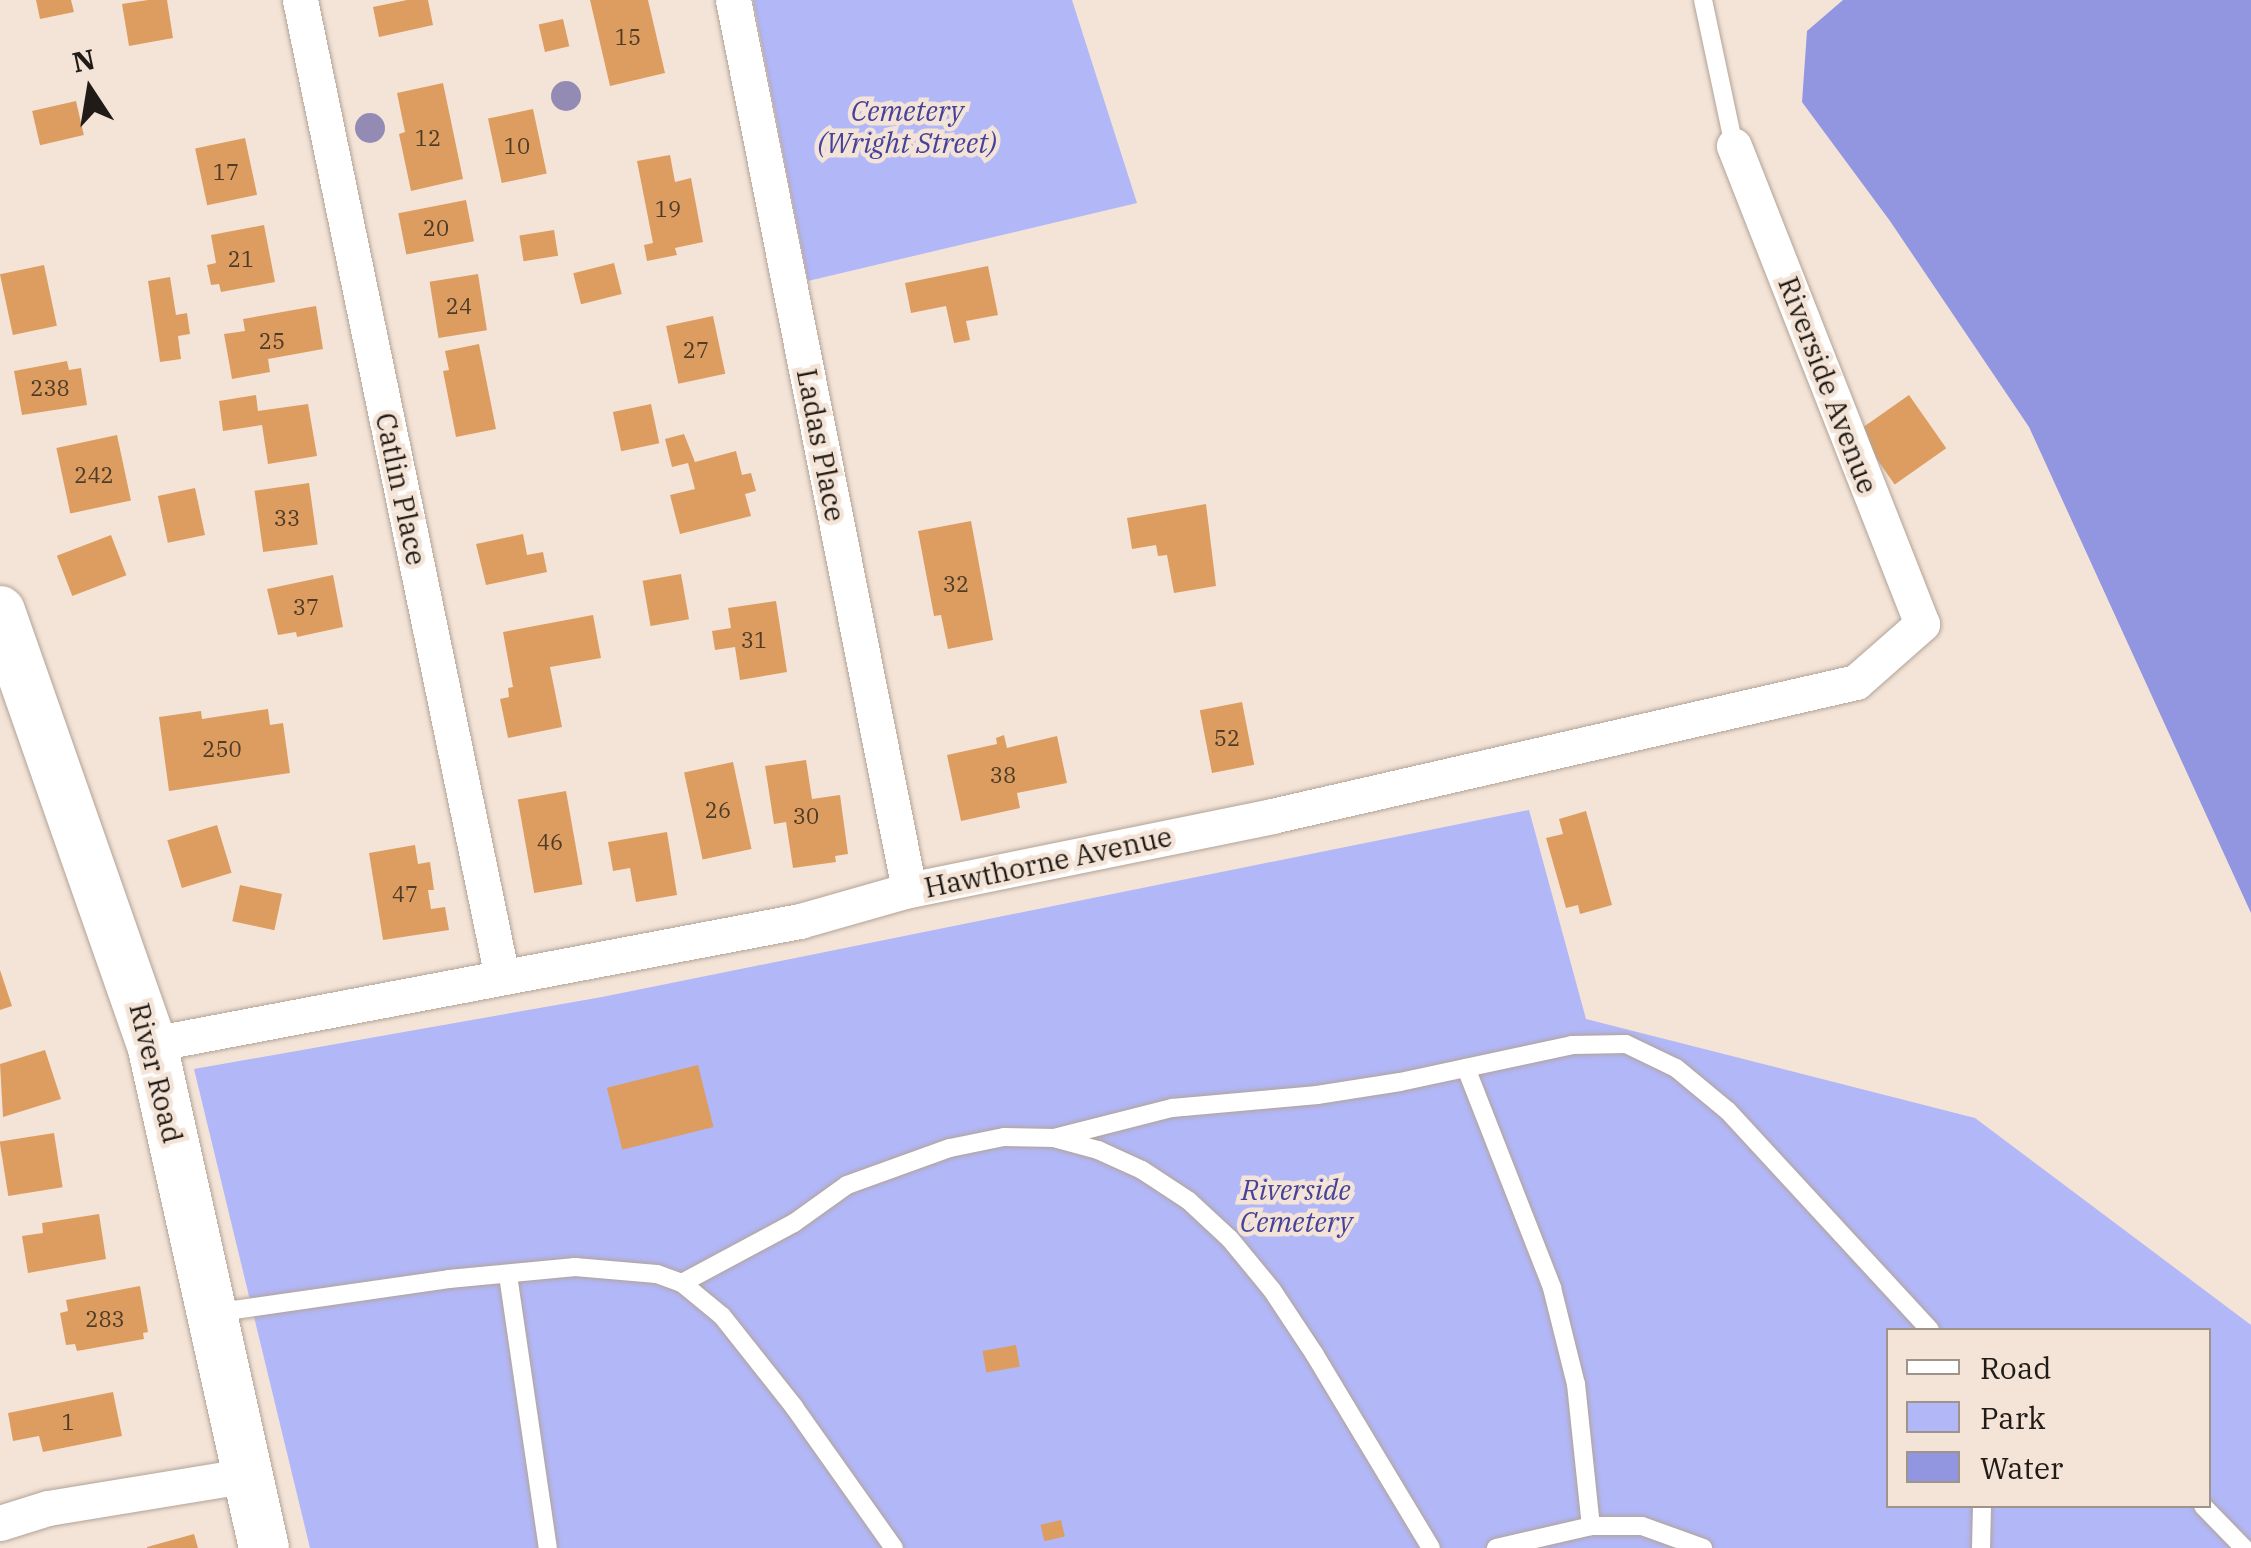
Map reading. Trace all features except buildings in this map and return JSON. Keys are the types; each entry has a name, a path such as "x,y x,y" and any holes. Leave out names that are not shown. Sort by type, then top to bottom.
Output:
{"main road":[{"name":"River Road","path":"0,611 152,1044 264,1548"}],"street":[{"name":"Catlin Place","path":"300,0 502,977"},
{"name":"Ladas Place","path":"734,0 909,890"},
{"name":"Riverside Avenue","path":"1734,146 1922,624"},
{"name":"Hawthorne Avenue","path":"152,1044 800,921 909,890 1291,811 1856,682 1922,624"},
{"path":"0,1523 48,1508 249,1476"}],"lane":[{"path":"1703,0 1734,146"},
{"path":"1054,1138 1172,1108 1317,1095 1598,1042 1650,1052 1728,1112 1928,1328"},
{"path":"1466,1068 1552,1288 1576,1384 1591,1526"},
{"path":"682,1283 778,1233 847,1185 899,1164 1004,1137 1054,1138 1098,1150 1142,1170 1189,1201 1230,1239 1272,1290 1431,1548"},
{"path":"213,1313 431,1281 615,1268 682,1283 704,1297 752,1351 894,1548"},
{"path":"508,1275 514,1341 548,1548"},
{"path":"1981,1548 1982,1508"},
{"path":"2205,1508 2244,1548"},
{"path":"1496,1548 1591,1526 1642,1526 1703,1548"}],"green space":[{"name":"Cemetery (Wright Street)","path":"753,0 1072,0 1137,203 808,281"},
{"name":"Riverside Cemetery","path":"1529,810 1586,1019 1975,1118 2251,1325 2251,1548 310,1548 194,1069 602,997"}],"water":[{"path":"1843,0 2251,0 2251,913 2029,427 1890,221 1802,102 1807,31"}]}
